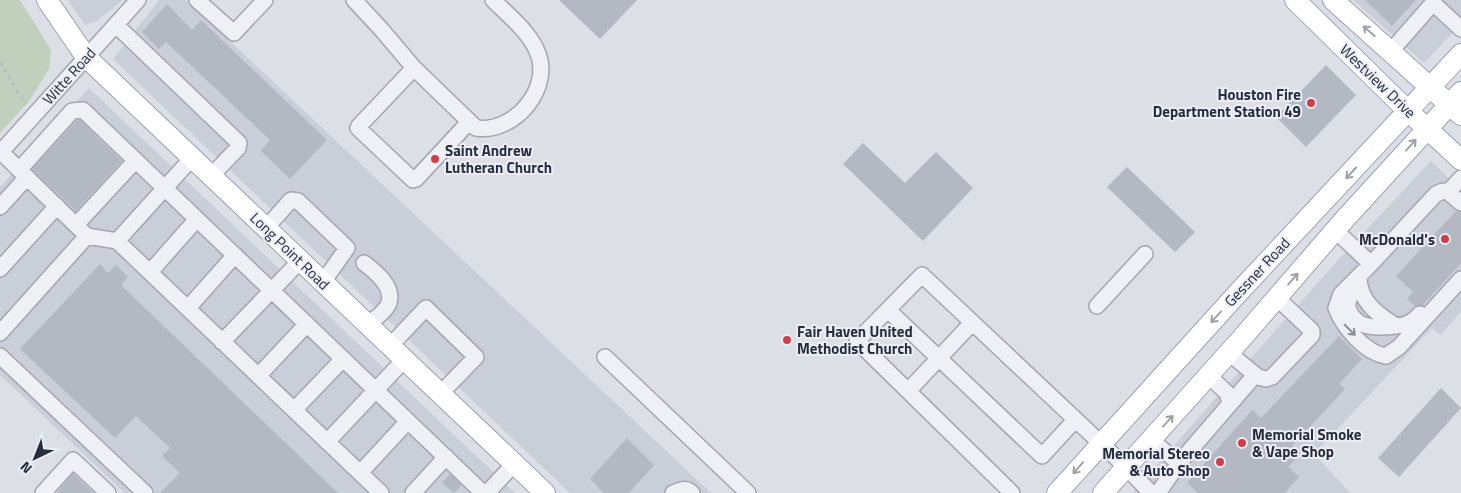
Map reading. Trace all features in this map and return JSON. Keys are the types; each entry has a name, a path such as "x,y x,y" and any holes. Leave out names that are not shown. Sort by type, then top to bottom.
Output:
{"main road":[{"name":"Long Point Road","path":"47,0 86,57 545,493"},
{"name":"Westview Drive","path":"1295,0 1408,111 1461,160"},
{"name":"Westview Drive","path":"1333,0 1431,87 1457,104"},
{"name":"Gessner Road","path":"1057,493 1237,294 1461,54"},
{"name":"Gessner Road","path":"1103,493 1230,353 1335,230 1427,128 1457,104"},
{"path":"1368,154 1387,172"},
{"path":"1237,294 1261,316"}],"street":[{"path":"197,0 234,33 264,0"},
{"path":"354,0 414,68 469,122 476,128 487,130 513,119 528,106 540,81 541,64 536,49 525,32 493,0"},
{"name":"Witte Road","path":"0,152 116,25 132,2"},
{"path":"1391,51 1433,3 1461,29"},
{"path":"116,25 239,143 238,148 211,176"},
{"path":"414,68 359,126 360,130 413,180 416,180 469,122"},
{"path":"0,207 23,174 72,112 83,110 485,493 514,464"},
{"path":"0,152 82,230 117,241 381,493"},
{"path":"117,241 192,158"},
{"path":"0,333 136,160"},
{"path":"1448,192 1461,178"},
{"path":"1461,203 1448,192 1443,191 1436,194 1371,264 1359,282 1341,294 1336,308 1345,326 1372,352 1386,356 1400,347 1461,278"},
{"path":"266,228 291,200 298,201 347,248 323,282"},
{"path":"0,269 57,206"},
{"path":"150,272 197,219"},
{"path":"1335,230 1371,264"},
{"path":"1097,306 1145,254"},
{"path":"188,308 235,255"},
{"path":"222,342 300,260"},
{"path":"364,263 382,279 387,288 389,298 385,310 368,325"},
{"path":"1359,282 1366,301 1384,319 1396,326 1406,325 1414,321 1461,270"},
{"path":"1012,493 857,342 922,275 1126,467 1151,493"},
{"path":"1230,353 1256,374 1266,379 1272,377 1312,335 1312,331 1277,298"},
{"path":"390,346 426,308 476,357 440,394"},
{"path":"888,310 1042,456 1075,420"},
{"path":"258,376 307,324"},
{"path":"908,391 972,324"},
{"path":"0,356 145,493"},
{"path":"605,357 748,493"},
{"path":"294,410 343,359"},
{"path":"327,442 404,360"},
{"path":"1158,493 1179,463 1256,374"},
{"path":"1208,376 1227,393 1230,403"},
{"path":"360,473 408,421"},
{"path":"1151,440 1179,463"},
{"path":"413,493 446,457"},
{"path":"44,493 73,460 108,493"},
{"path":"673,493 682,489 689,490 692,493"}],"path":[{"path":"0,62 33,117"}],"shaded area":[{"path":"68,0 123,0 97,21 85,25"},
{"path":"159,0 186,0 711,493 570,493 113,59"},
{"path":"1353,0 1461,0 1461,24 1424,63"},
{"path":"89,88 515,493 125,493 0,375 0,187"},
{"path":"1431,161 1461,190 1461,312 1440,335 1432,328 1314,454 1350,493 1132,493 1329,270"}],"green space":[{"path":"0,0 20,0 51,50 49,69 30,100 0,133"}],"building":[{"path":"559,0 637,0 600,39"},
{"path":"1365,0 1416,0 1392,26"},
{"path":"167,4 192,30 201,20 327,140 290,179 261,151 270,140 166,42 159,49 142,32"},
{"name":"Houston Fire Department Station 49","path":"1326,65 1356,95 1306,147 1276,117"},
{"path":"77,120 80,120 122,161 76,211 32,169"},
{"path":"863,143 905,183 936,152 973,188 923,241 843,164"},
{"path":"1127,167 1195,232 1175,252 1107,187"},
{"name":"McDonald's","path":"1456,211 1461,212 1461,263 1423,305 1415,306 1407,299 1413,292 1396,276"},
{"path":"100,264 108,273 116,265 128,277 121,285 338,493 160,493 180,473 162,456 170,448 136,416 115,438 20,349"},
{"path":"1339,336 1362,359 1339,384 1345,389 1292,446 1301,453 1288,467 1299,477 1285,493 1198,493 1187,483 1252,410 1261,418"},
{"path":"1441,388 1461,408 1399,477 1378,458"},
{"path":"627,438 654,465 629,493 604,493 590,479"},
{"path":"73,473 94,493 56,493"},
{"path":"450,474 461,485 454,493 442,483"}],"place":[{"name":"Houston Fire Department Station 49","path":"1311,103"},
{"name":"Saint Andrew Lutheran Church","path":"435,159"},
{"name":"McDonald's","path":"1445,239"},
{"name":"Fair Haven United Methodist Church","path":"787,340"},
{"name":"Memorial Smoke & Vape Shop","path":"1242,443"},
{"name":"Memorial Stereo & Auto Shop","path":"1220,462"}]}
